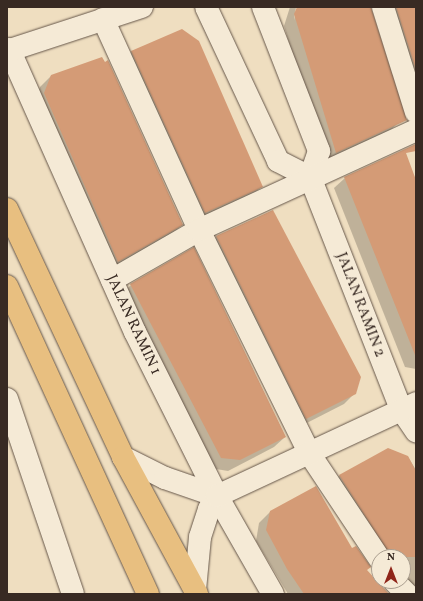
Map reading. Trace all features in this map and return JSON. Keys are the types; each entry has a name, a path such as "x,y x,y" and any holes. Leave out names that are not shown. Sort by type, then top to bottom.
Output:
{"highway":[{"path":"7,209 123,457 196,592"},
{"path":"7,286 148,594"}],"street":[{"path":"8,50 142,7"},
{"path":"206,7 278,162 310,177"},
{"path":"263,7 319,151 310,177"},
{"path":"383,7 416,112"},
{"path":"103,19 199,230 309,453 373,549"},
{"name":"JALAN RAMIN 1","path":"8,50 112,280 217,496 273,594"},
{"path":"112,280 199,230 310,177 416,130"},
{"name":"JALAN RAMIN 2","path":"310,177 408,406 416,431"},
{"path":"7,399 13,429 73,594"},
{"path":"196,592 200,537 208,509 217,496 408,406"},
{"path":"123,457 165,478 217,496"}],"building":[{"path":"297,7 371,7 407,120 336,153 294,14"},
{"path":"396,7 416,7 416,70"},
{"path":"182,29 199,41 263,187 205,213 131,51"},
{"path":"102,57 105,62 108,60 183,225 118,262 44,93 51,75"},
{"path":"416,144 416,151 406,153 416,180 415,355 344,177"},
{"path":"273,210 361,377 356,394 306,419 216,236"},
{"path":"194,247 286,437 240,460 221,458 130,284"},
{"path":"388,448 408,456 416,471 416,557 411,557 411,549 386,549 339,475"},
{"path":"316,486 352,548 356,546 371,567 367,570 371,574 371,589 384,589 389,594 304,594 287,569 266,530 270,511"}]}
